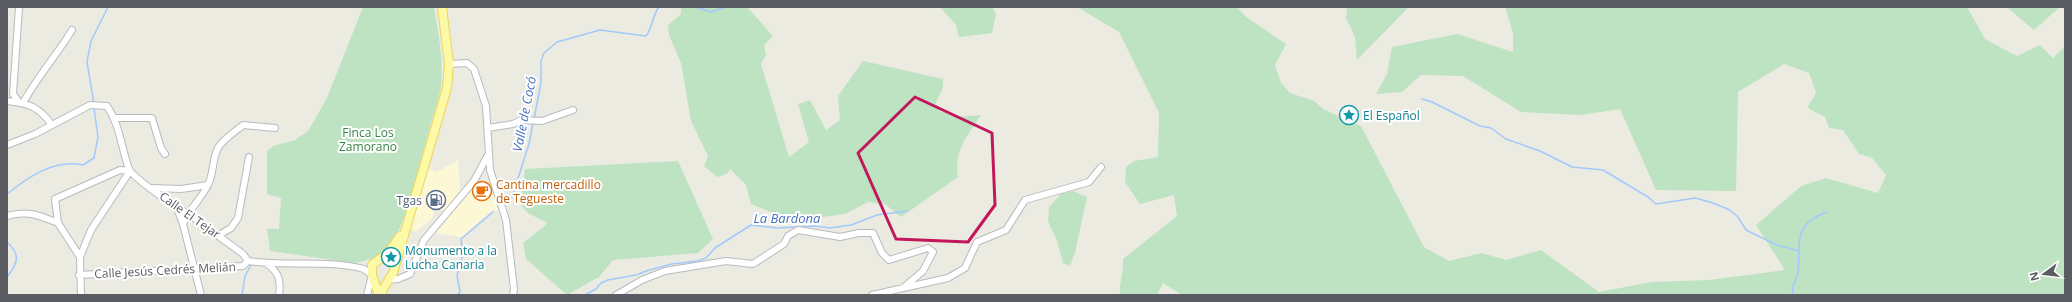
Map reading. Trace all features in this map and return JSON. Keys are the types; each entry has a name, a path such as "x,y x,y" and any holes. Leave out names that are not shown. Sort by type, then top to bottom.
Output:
{"main road":[{"path":"380,295 393,273 393,268 447,88 449,64 442,7"},
{"path":"380,295 371,269 399,239 406,224"},
{"path":"379,260 388,260 393,268"},
{"path":"373,276 383,281 388,280"}],"street":[{"path":"18,7 13,94 21,103"},
{"path":"21,103 62,47 72,30"},
{"path":"449,64 466,63 474,69 486,106 490,170 506,220 514,289 513,295"},
{"path":"7,101 21,103 43,112 52,125"},
{"path":"7,145 94,105 107,106 115,118 130,171 94,226 80,257 79,274 81,295"},
{"path":"488,128 513,124 521,120 542,121 573,110"},
{"path":"115,118 152,118 161,148 165,154"},
{"path":"183,224 187,213 208,186 213,173 217,149 226,139 244,126 275,128"},
{"path":"388,280 398,279 410,274 424,240 474,180 488,155"},
{"path":"219,235 231,228 238,218 249,157"},
{"path":"872,295 948,278 966,268 977,242 1006,230 1026,200 1089,182 1101,167"},
{"path":"80,257 58,223 55,199 120,170 130,171"},
{"name":"Calle El Tejar","path":"130,171 139,180 177,208 187,213 244,254 248,261"},
{"path":"151,188 208,186"},
{"path":"177,208 183,224 201,295"},
{"path":"7,216 22,212 58,223"},
{"path":"616,295 642,280 665,272 726,261 753,264 784,244 788,236 798,230 820,232 840,237 859,232 872,234 882,253 889,260 928,248 933,252 927,265 923,271 903,288"},
{"path":"358,268 379,260"},
{"path":"248,261 267,264 296,262 367,270 373,276 366,294"},
{"name":"Calle Jesús Cedrés Melián","path":"79,274 243,266 248,261"},
{"path":"267,264 273,268 280,278 279,295"}],"highlighted area":[{"path":"915,97 992,133 995,205 968,242 896,239 858,153"}],"shaded area":[{"name":"Tgas","path":"458,160 460,191 445,211 435,209 431,220 415,232 410,229 428,168 437,172"},
{"path":"478,183 484,183 485,191 492,190 499,210 491,211 462,237 436,233"}],"green space":[{"name":"Finca Los Zamorano","path":"363,7 434,7 441,56 441,86 412,191 401,224 389,247 373,258 359,262 354,263 270,251 267,229 279,229 281,198 267,194 267,151 273,146 295,140 308,131 327,98"},
{"path":"681,7 747,7 773,36 764,45 766,55 761,64 789,157 809,142 798,104 810,100 826,130 840,120 838,96 863,61 943,79 943,87 936,103 939,111 956,117 981,115 963,144 960,152 957,168 958,177 901,217 885,204 868,202 845,214 792,221 751,204 746,185 730,169 727,174 717,177 704,166 708,156 691,121 681,63 669,35 668,25 681,14"},
{"path":"940,7 992,7 996,14 992,33 959,37 956,25"},
{"path":"1077,7 1237,7 1246,17 1286,44 1275,65 1281,83 1290,93 1314,101 1323,109 1361,126 1424,247 1449,261 1482,253 1506,260 1541,250 1599,292 1652,282 1709,280 1785,270 1756,225 1801,186 1826,178 1878,193 1886,175 1872,158 1859,154 1843,130 1829,128 1825,117 1809,109 1808,106 1816,93 1809,73 1784,64 1738,92 1736,191 1656,190 1620,109 1581,115 1521,112 1463,76 1421,75 1402,92 1376,94 1387,74 1392,47 1457,34 1513,52 1513,33 1505,7 1967,7 1985,39 2017,56 2040,45 2053,58 2065,46 2065,295 1182,295 1163,283 1157,295 1120,295 1123,259 1177,216 1174,195 1140,204 1125,182 1126,167 1134,161 1158,157 1159,113 1119,32"},
{"path":"1347,7 1409,7 1357,60 1355,37 1346,18"},
{"path":"2007,7 2060,7 2034,30"},
{"path":"678,161 713,239 698,253 613,260 599,277 567,295 526,259 523,243 547,223 528,213 521,205 525,169"},
{"path":"1073,191 1087,197 1075,253 1070,266 1063,263 1057,241 1048,221 1049,207 1061,194"}],"waterway":[{"path":"94,104 87,62 91,41 108,7"},
{"name":"Valle de Cocó","path":"534,119 541,83 541,61 544,53 557,42 600,30 646,36 659,7"},
{"name":"Valle de Cocó","path":"695,7 711,12 726,7"},
{"path":"1422,99 1432,102 1480,126 1491,128 1506,139 1540,151 1572,167 1603,170 1648,197 1656,204 1695,198 1713,203 1730,210 1738,217 1746,230 1777,245 1799,251"},
{"path":"7,194 24,181 42,171 62,165 83,165 94,158 98,137 94,108"},
{"name":"Valle de Cocó","path":"512,197 529,144 533,123"},
{"name":"La Bardona","path":"585,295 596,289 601,283 608,280 636,275 672,264 697,261 706,258 715,248 751,225 777,228 815,226 830,228 851,225 877,215 908,211"},
{"name":"Valle de Cocó","path":"458,295 460,292 457,276 463,254 461,239 493,212"},
{"path":"1793,295 1792,287 1797,276 1799,266 1800,235 1813,219 1827,212"},
{"path":"7,242 16,255 16,263 7,277"},
{"path":"242,295 245,276 252,263"}],"place":[{"name":"El Español","path":"1349,115"},
{"name":"Cantina mercadillo de Tegueste","path":"482,191"},
{"name":"Tgas","path":"436,200"},
{"name":"Monumento a la Lucha Canaria","path":"391,257"}]}
